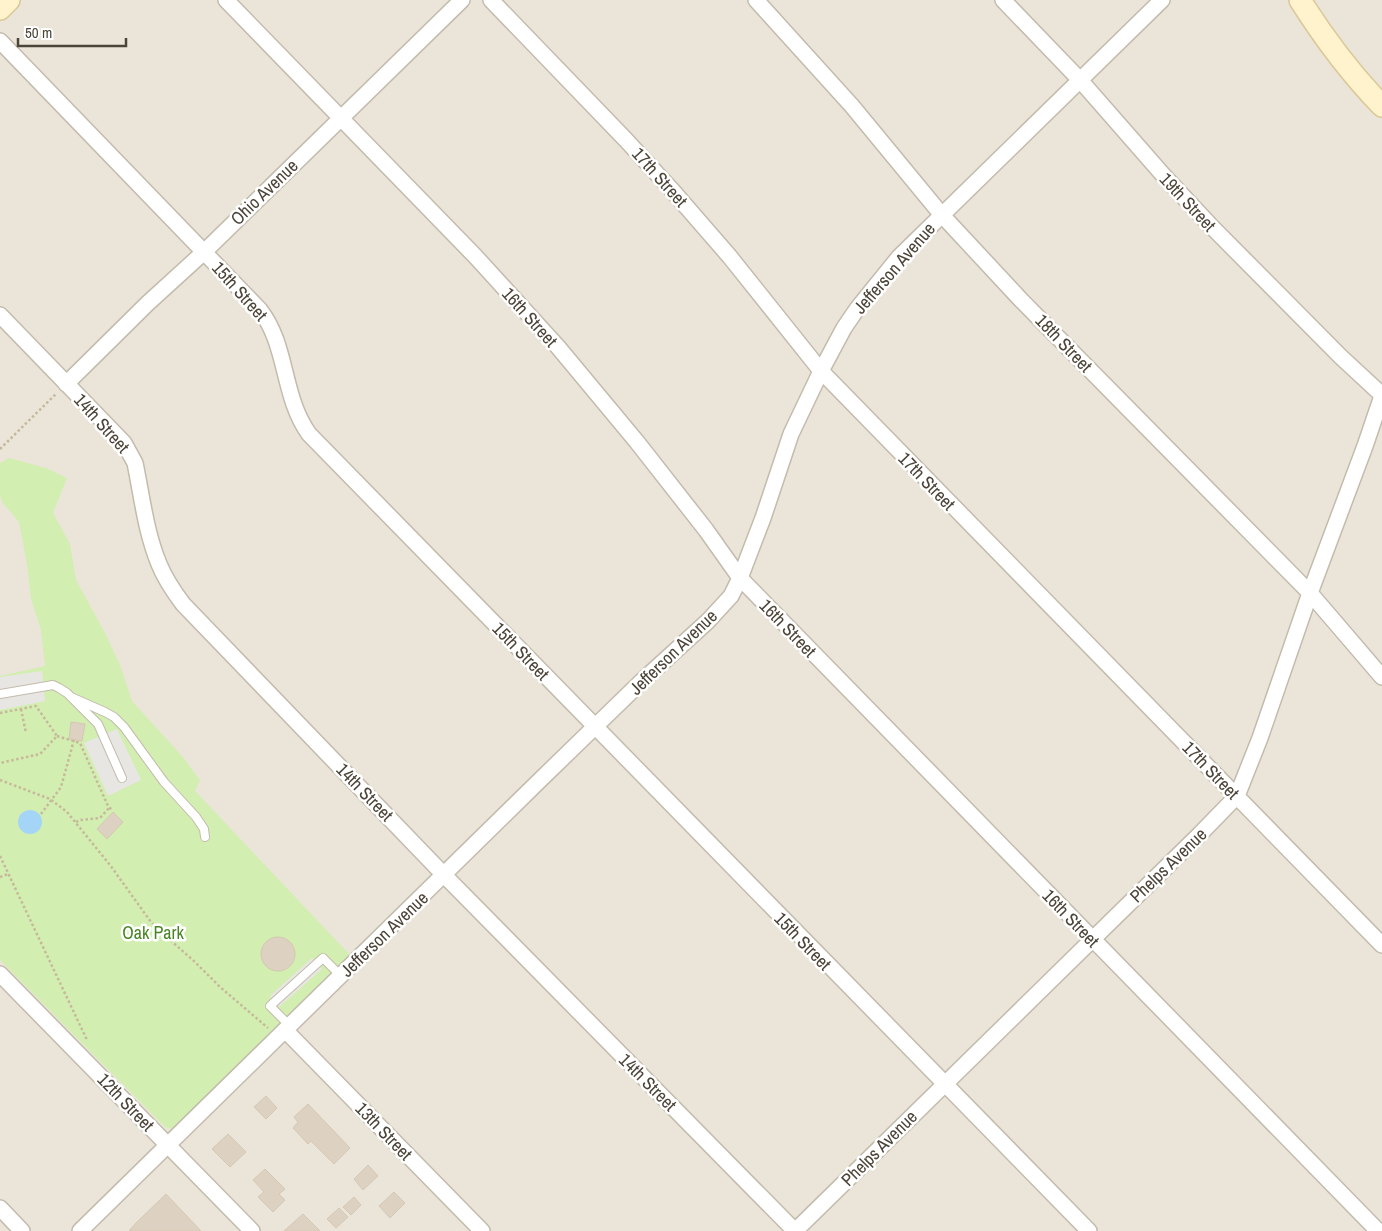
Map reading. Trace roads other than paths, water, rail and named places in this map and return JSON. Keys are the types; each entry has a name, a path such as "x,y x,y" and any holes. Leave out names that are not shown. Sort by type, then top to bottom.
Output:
{"street":[{"path":"0,9 10,0"},
{"name":"16th Street","path":"226,0 475,256 558,347 706,530 740,578 1378,1231"},
{"name":"Ohio Avenue","path":"66,384 462,0"},
{"name":"17th Street","path":"491,0 671,189 730,257 821,371 1382,945"},
{"name":"18th Street","path":"756,0 852,106 941,214 1048,328 1310,593 1382,677"},
{"name":"19th Street","path":"1003,0 1080,80 1164,176 1210,225 1382,396"},
{"name":"Jefferson Avenue","path":"80,1231 595,727 708,621 731,596 763,518 791,434 844,328 877,282 941,214 1162,0"},
{"path":"1300,0 1343,63 1382,106"},
{"name":"15th Street","path":"0,41 267,319 277,340 292,403 302,425 309,434 1089,1231"},
{"name":"14th Street","path":"0,315 124,443 130,452 135,463 159,565 182,604 444,875 795,1231"},
{"name":"Phelps Avenue","path":"795,1231 1237,796 1260,738 1310,593 1362,456 1382,396"},
{"name":"12th Street","path":"0,974 252,1231"},
{"name":"13th Street","path":"284,1031 482,1231"},
{"path":"0,1208 22,1231"}],"lane":[{"path":"0,694 52,686 59,688 71,697 98,724 122,778"},
{"path":"71,697 114,717 124,727 164,782 196,817 204,829 205,836"},
{"path":"284,1031 270,1006 324,958 341,976"}],"water":[{"path":"30,810 39,813 42,822 39,831 30,834 21,831 18,822 21,813"}],"park label":[{"name":"Oak Park","path":"153,932"}]}
